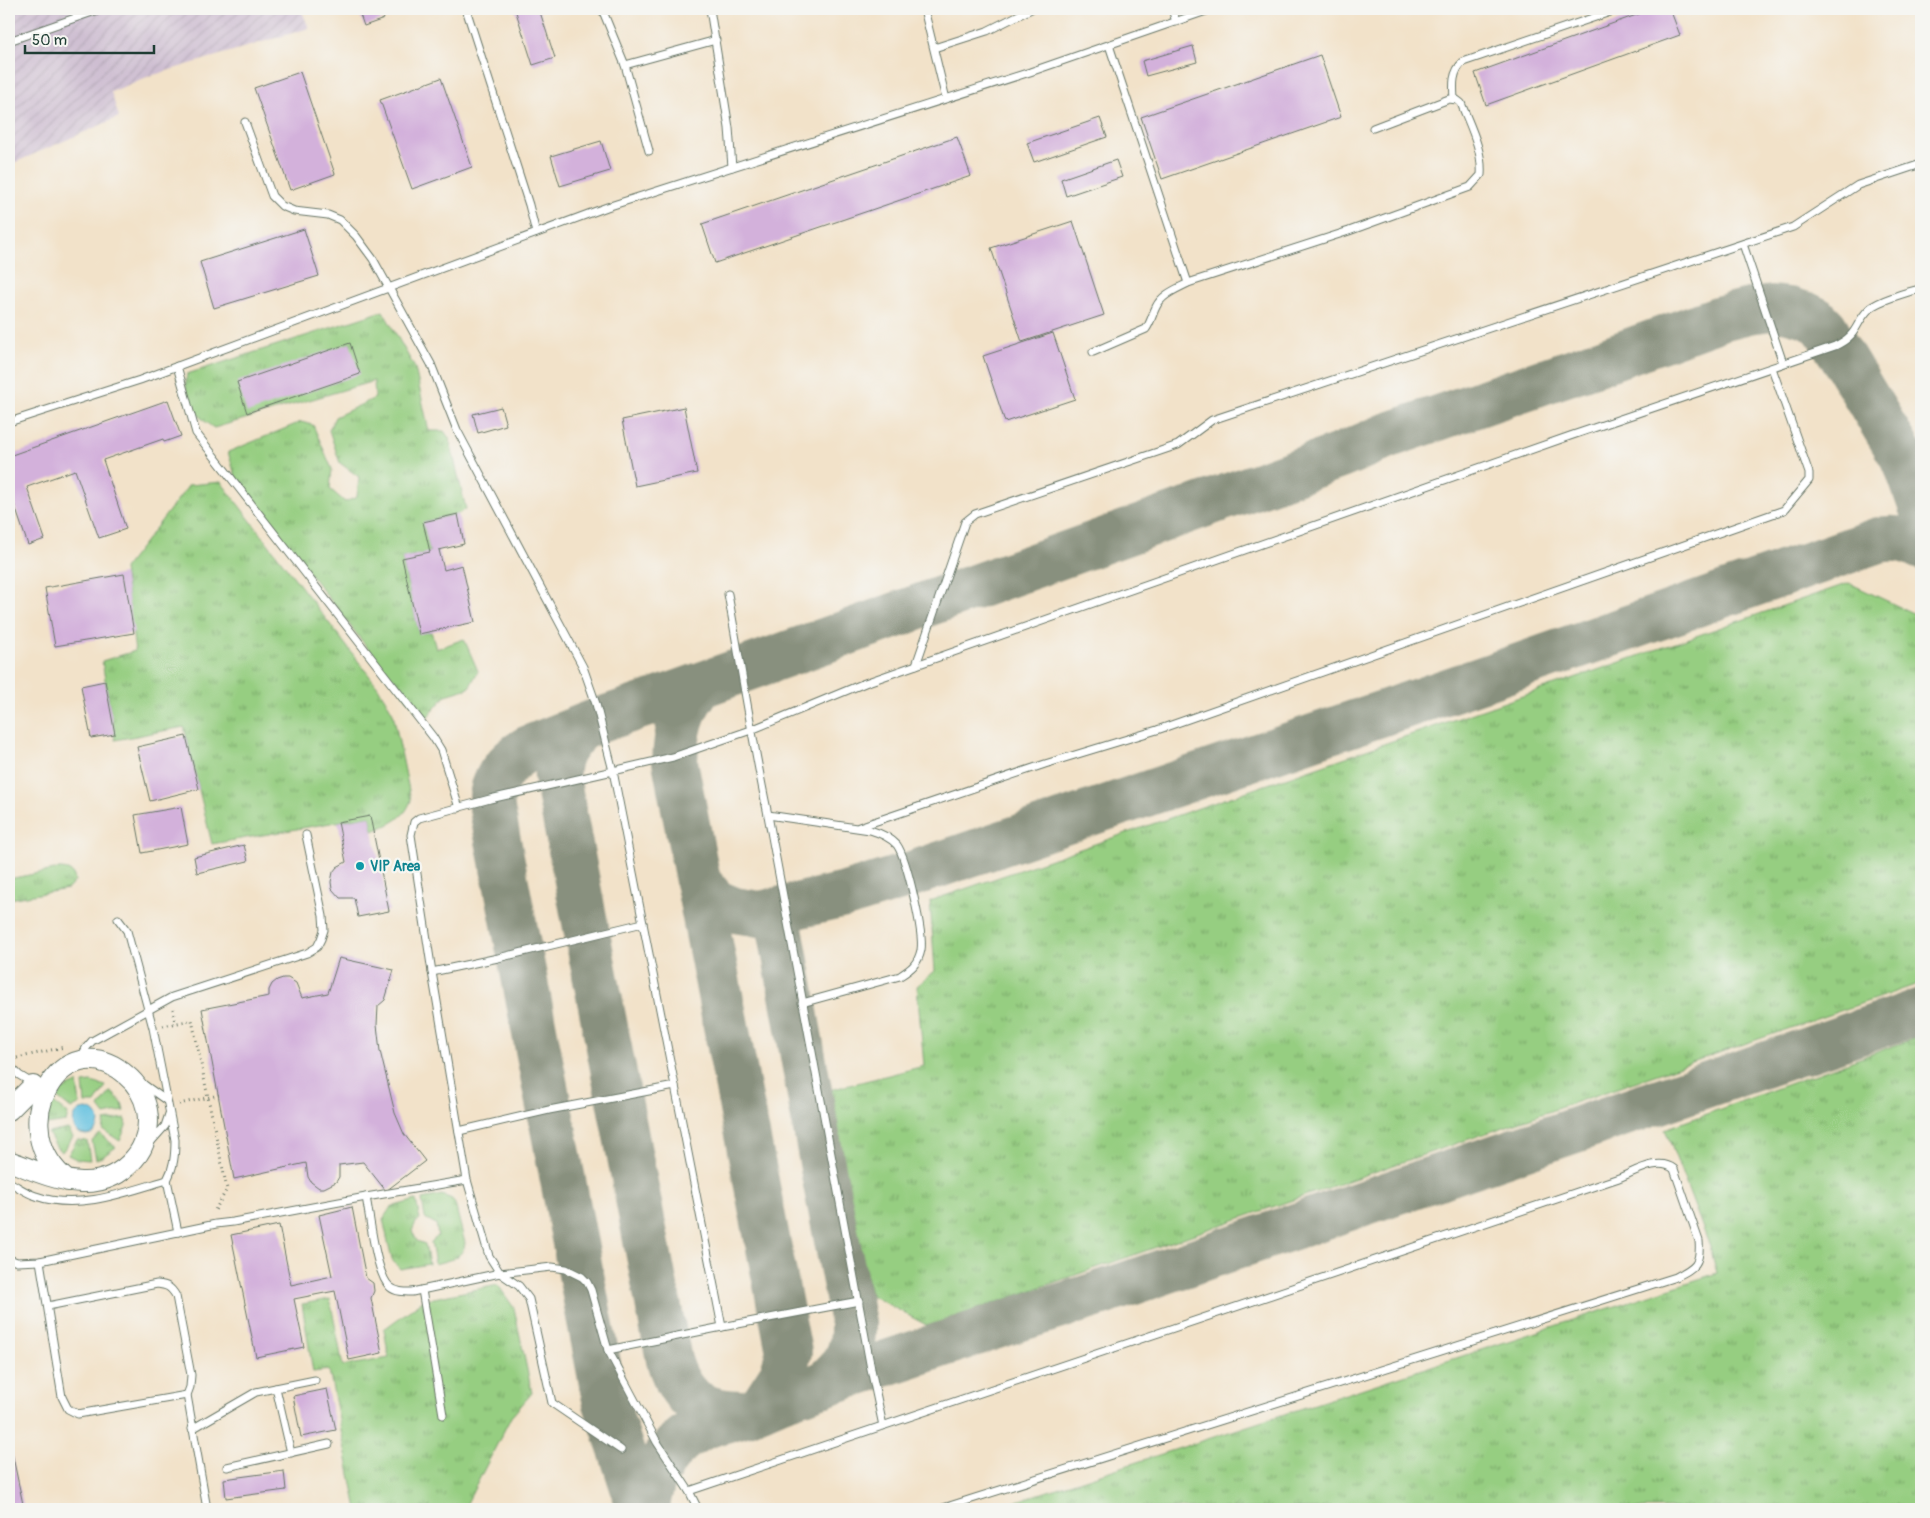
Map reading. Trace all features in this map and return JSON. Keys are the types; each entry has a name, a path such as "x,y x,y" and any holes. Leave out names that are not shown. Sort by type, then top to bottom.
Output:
{"main road":[{"path":"9,1110 40,1080 58,1067 90,1060 106,1063 120,1070 132,1080 140,1092 147,1109 146,1133 138,1155 127,1168 114,1176 100,1181 84,1183 68,1181 9,1161"},
{"path":"40,1080 28,1103 26,1118 27,1134 33,1150 41,1163 68,1181"}],"lane":[{"path":"9,41 101,9"},
{"path":"466,9 530,205 536,233"},
{"path":"602,9 624,65 650,151"},
{"path":"710,9 729,128 732,167"},
{"path":"924,9 946,99"},
{"path":"934,48 987,31 1031,9"},
{"path":"1172,9 1176,22"},
{"path":"9,422 140,380 608,207 946,99 1212,9"},
{"path":"1454,99 1454,74 1463,62 1619,9"},
{"path":"624,65 716,40"},
{"path":"1109,45 1188,283"},
{"path":"1093,352 1146,329 1157,305 1164,296 1188,283 1349,231 1470,187 1481,175 1480,156 1462,103 1454,99 1373,128"},
{"path":"245,122 272,196 282,206 294,211 328,215 340,220 356,236 372,258 431,364 457,430 583,667 596,704 613,771 722,1327"},
{"path":"916,665 966,522 975,514 1178,445 1212,420 1793,227 1858,185 1921,164"},
{"path":"1743,244 1783,364"},
{"path":"621,1450 552,1403 529,1299 519,1286 500,1273 489,1256 467,1180 411,835 414,822 419,818 673,757 750,730 865,683 1844,342 1853,334 1864,316 1874,306 1921,289"},
{"path":"177,366 196,433 433,737 440,750 459,808"},
{"path":"859,827 1045,764 1157,730 1784,510 1809,480 1809,472 1772,368"},
{"path":"728,594 742,670 750,730 768,814 870,1369 883,1426"},
{"path":"768,814 859,827 880,833 891,840 901,852 922,938 920,955 913,968 900,976 802,1003"},
{"path":"79,1061 91,1042 172,998 297,958 317,947 324,930 323,916 306,835"},
{"path":"118,919 127,930 148,1010 167,1101 175,1157 172,1171 167,1180 178,1232"},
{"path":"432,972 643,923"},
{"path":"9,1065 19,1076 40,1080"},
{"path":"120,1070 167,1101"},
{"path":"459,1131 549,1110 675,1086"},
{"path":"138,1155 160,1133 169,1113"},
{"path":"690,1491 1363,1266 1648,1167 1659,1164 1668,1165 1674,1169 1700,1252 1699,1260 1691,1269 1676,1277 940,1509"},
{"path":"9,1182 35,1196 56,1201 80,1202 167,1180"},
{"path":"9,1259 18,1262 40,1261 178,1232 467,1180"},
{"path":"366,1197 381,1275 392,1289 401,1292 422,1290 500,1273 558,1266 582,1277 591,1290 608,1350 657,1442 690,1491 698,1509"},
{"path":"40,1261 62,1397 68,1409 78,1414 187,1395"},
{"path":"48,1306 157,1284 172,1288 176,1296 191,1375 187,1395 207,1509"},
{"path":"422,1290 443,1415"},
{"path":"608,1350 859,1301"},
{"path":"192,1428 256,1392 315,1380"},
{"path":"276,1388 291,1453"},
{"path":"227,1467 329,1444"}],"shaded area":[{"path":"9,9 301,9 309,28 147,77 111,92 119,117 9,165"}],"green space":[{"path":"383,311 415,368 429,431 444,431 449,438 466,509 458,514 424,522 430,552 402,558 419,633 431,631 436,649 464,639 478,671 469,688 446,695 424,721 236,478 228,452 301,422 313,425 332,469 330,489 345,502 357,497 359,477 340,463 329,430 335,417 375,398 374,381 214,428 196,412 186,390 187,374"},
{"path":"221,482 378,687 393,713 411,800 405,812 391,823 373,831 370,816 212,844 184,727 115,740 102,661 135,651 124,569 189,485"},
{"path":"1849,583 1921,617 1921,983 928,1326 871,1295 826,1091 924,1066 917,986 935,971 930,901"},
{"path":"59,869 68,870 73,875 75,881 68,889 9,899 9,879"},
{"path":"1921,1036 1921,1509 993,1509 1717,1273 1710,1247 1665,1129"},
{"path":"91,1082 106,1086 95,1103 85,1103 83,1083"},
{"path":"77,1083 80,1104 71,1109 55,1096 61,1090"},
{"path":"111,1091 122,1103 124,1111 105,1115 99,1107"},
{"path":"52,1102 68,1114 66,1122 47,1125 47,1117"},
{"path":"125,1118 126,1126 120,1141 103,1130 105,1121"},
{"path":"68,1129 73,1137 62,1152 57,1148 48,1133"},
{"path":"100,1134 116,1147 96,1159 92,1141"},
{"path":"77,1140 87,1141 90,1160 76,1159 68,1155"},
{"path":"442,1195 452,1199 455,1204 465,1243 458,1256 435,1264 431,1242 438,1236 436,1224 425,1218 422,1199"},
{"path":"416,1200 420,1220 416,1222 412,1231 417,1241 425,1244 429,1264 400,1269 392,1260 383,1219 391,1207"},
{"path":"498,1285 514,1308 532,1393 511,1417 464,1509 357,1509 329,1370 313,1372 302,1304 330,1299 343,1366 389,1358 384,1329 424,1300"}],"water":[{"path":"86,1109 95,1113 99,1122 95,1131 86,1135 77,1131 73,1122 77,1113"}],"building":[{"path":"358,9 380,9 384,19 364,26"},
{"path":"515,9 539,9 555,58 533,65"},
{"path":"1653,9 1670,9 1680,35 1486,105 1475,73"},
{"path":"1193,46 1197,62 1146,76 1142,61"},
{"path":"1320,55 1341,117 1162,179 1141,117"},
{"path":"300,72 335,174 290,190 254,88"},
{"path":"441,78 472,167 412,189 380,100"},
{"path":"1100,118 1107,137 1034,162 1027,143"},
{"path":"957,137 971,176 715,263 702,224"},
{"path":"601,141 610,171 560,186 551,156"},
{"path":"1116,160 1122,177 1066,196 1061,179"},
{"path":"1073,221 1104,315 1022,342 991,248"},
{"path":"304,229 319,276 214,308 200,262"},
{"path":"1053,333 1075,399 1005,422 983,356"},
{"path":"350,343 360,374 247,413 237,382"},
{"path":"168,400 181,436 164,442 163,439 103,460 126,529 99,538 75,470 27,487 45,539 28,545 9,489 9,456"},
{"path":"501,407 506,425 478,433 473,414"},
{"path":"684,407 697,473 635,486 622,420"},
{"path":"458,514 464,544 439,550 444,570 462,565 475,622 419,634 402,558 430,552 423,522"},
{"path":"124,574 134,633 55,646 45,588"},
{"path":"105,681 115,734 91,738 81,686"},
{"path":"186,736 199,789 150,801 137,747"},
{"path":"181,807 188,844 142,853 135,815"},
{"name":"VIP Area","path":"370,816 389,911 358,917 354,898 340,898 332,889 333,872 337,867 346,862 338,822"},
{"path":"244,845 248,861 197,873 194,857"},
{"path":"339,958 394,970 385,1000 378,1006 377,1025 380,1051 395,1113 404,1134 425,1161 386,1191 363,1162 339,1165 339,1177 336,1182 324,1188 319,1188 311,1182 308,1177 306,1163 234,1179 202,1009 269,996 272,984 283,978 288,978 296,983 302,998 328,993"},
{"path":"352,1207 366,1278 373,1283 374,1291 371,1298 382,1353 349,1360 335,1291 294,1299 304,1347 256,1357 231,1235 279,1225 291,1285 332,1276 319,1215"},
{"path":"327,1389 336,1430 301,1437 293,1396"},
{"path":"10,1443 24,1509 9,1509"},
{"path":"284,1471 286,1490 226,1498 224,1479"}],"taxiway":[{"path":"640,1509 605,1400 492,809 493,790 496,782 505,767 519,754 527,749 600,720 1340,456 1389,435 1721,318 1749,311 1772,308 1789,310 1807,315 1817,320 1825,328 1906,463 1921,506"},
{"path":"698,882 715,902 734,910 760,914 845,895 900,878 1480,680 1879,540 1900,539 1921,547"},
{"path":"701,686 684,711 678,731 675,762 789,1352 782,1375 761,1407"},
{"path":"580,729 562,751 558,763 557,777 669,1360 680,1386 696,1403 718,1411 746,1413"},
{"path":"777,911 853,1323 852,1343 847,1358 824,1384"},
{"path":"647,1509 652,1484 663,1460 680,1441 708,1425 741,1415 782,1398 1018,1319 1096,1295 1921,1011"}],"place":[{"name":"VIP Area","path":"360,866"}]}
